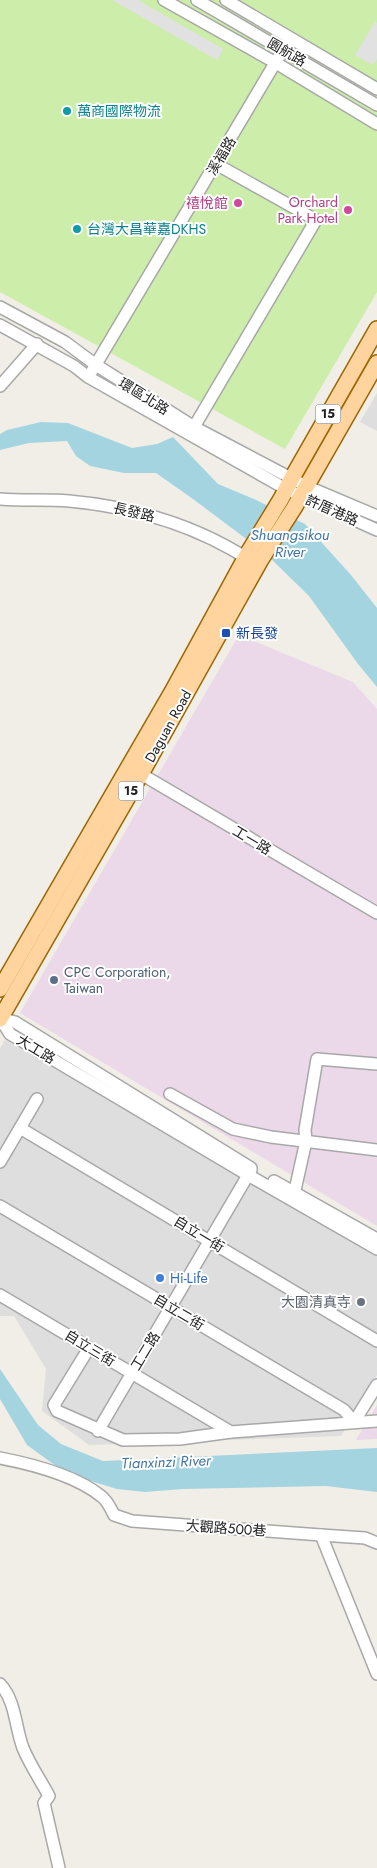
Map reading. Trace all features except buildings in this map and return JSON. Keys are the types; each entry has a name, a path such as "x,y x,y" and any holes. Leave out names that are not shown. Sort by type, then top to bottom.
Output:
{"main road":[{"name":"15","path":"293,493 377,329"},
{"name":"15","path":"253,559 377,363"},
{"name":"Daguan Road","path":"0,1019 134,770 172,692 253,559"},
{"name":"Daguan Road","path":"0,989 134,770"}],"street":[{"path":"164,0 276,63 377,124"},
{"name":"園航路","path":"197,0 377,105"},
{"path":"226,0 377,89"},
{"name":"溪福路","path":"88,377 290,38"},
{"path":"192,431 316,220 216,164"},
{"name":"環區北路","path":"0,307 65,342 192,431 293,493"},
{"name":"環區北路","path":"0,325 37,344 74,366 88,377 192,431"},
{"path":"0,386 37,344"},
{"name":"許厝港路","path":"293,493 377,516"},
{"name":"許厝港路","path":"293,493 377,530"},
{"name":"長發路","path":"0,498 69,501 133,511 170,521 199,532 253,559"},
{"name":"工一路","path":"134,770 377,913"},
{"name":"大工路","path":"0,1019 15,1022 250,1172 377,1249"},
{"path":"294,1197 306,1141 305,1130 317,1059 377,1064"},
{"path":"170,1094 233,1129 377,1150"},
{"path":"0,1162 37,1099"},
{"name":"自立一街","path":"20,1128 377,1341"},
{"name":"工二路","path":"98,1430 250,1172"},
{"name":"大工路","path":"294,1197 377,1239"},
{"name":"自立二街","path":"0,1206 344,1410 354,1422"},
{"name":"自立三街","path":"0,1295 231,1432"},
{"path":"89,1348 54,1405 57,1411 123,1440 180,1439 231,1432 377,1421"},
{"path":"354,1422 377,1385"},
{"name":"大觀路500巷","path":"0,1458 33,1465 86,1486 103,1497 114,1515 132,1521 365,1538 377,1544"},
{"path":"321,1535 377,1674"},
{"path":"0,1684 12,1703 16,1726 24,1750 49,1796 44,1803 58,1868"}],"shaded area":[{"path":"112,0 138,0 223,49 217,60"},
{"path":"375,22 377,23 377,59 373,65 355,55"},
{"path":"377,393 377,431 360,422"},
{"path":"239,635 353,682 377,709 377,1226 20,1013"},
{"path":"5,1040 377,1255 377,1375 341,1436 89,1445 42,1411 46,1369 14,1316 0,1316 0,1048"},
{"path":"377,1405 377,1439 356,1440"}],"green space":[{"path":"0,0 377,0 377,292 285,449 0,292"}],"water":[{"name":"Shuangsikou River","path":"41,422 68,423 132,448 157,444 173,437 218,484 305,524 351,575 377,608 377,687 309,596 265,553 156,473 124,473 90,466 76,456 67,441 29,443 0,450 0,434 7,430"},
{"name":"Tianxinzi River","path":"0,1369 38,1425 61,1444 103,1461 377,1448 377,1492 326,1486 183,1489 145,1492 117,1489 67,1474 27,1445 0,1399"}],"place":[{"name":"萬商國際物流","path":"67,111"},
{"name":"禧悅館","path":"238,203"},
{"name":"Orchard Park Hotel","path":"348,210"},
{"name":"台灣大昌華嘉DKHS","path":"77,229"},
{"name":"新長發","path":"226,633"},
{"name":"CPC Corporation, Taiwan","path":"54,980"},
{"name":"Hi-Life","path":"160,1278"},
{"name":"大園清真寺","path":"361,1302"}]}
